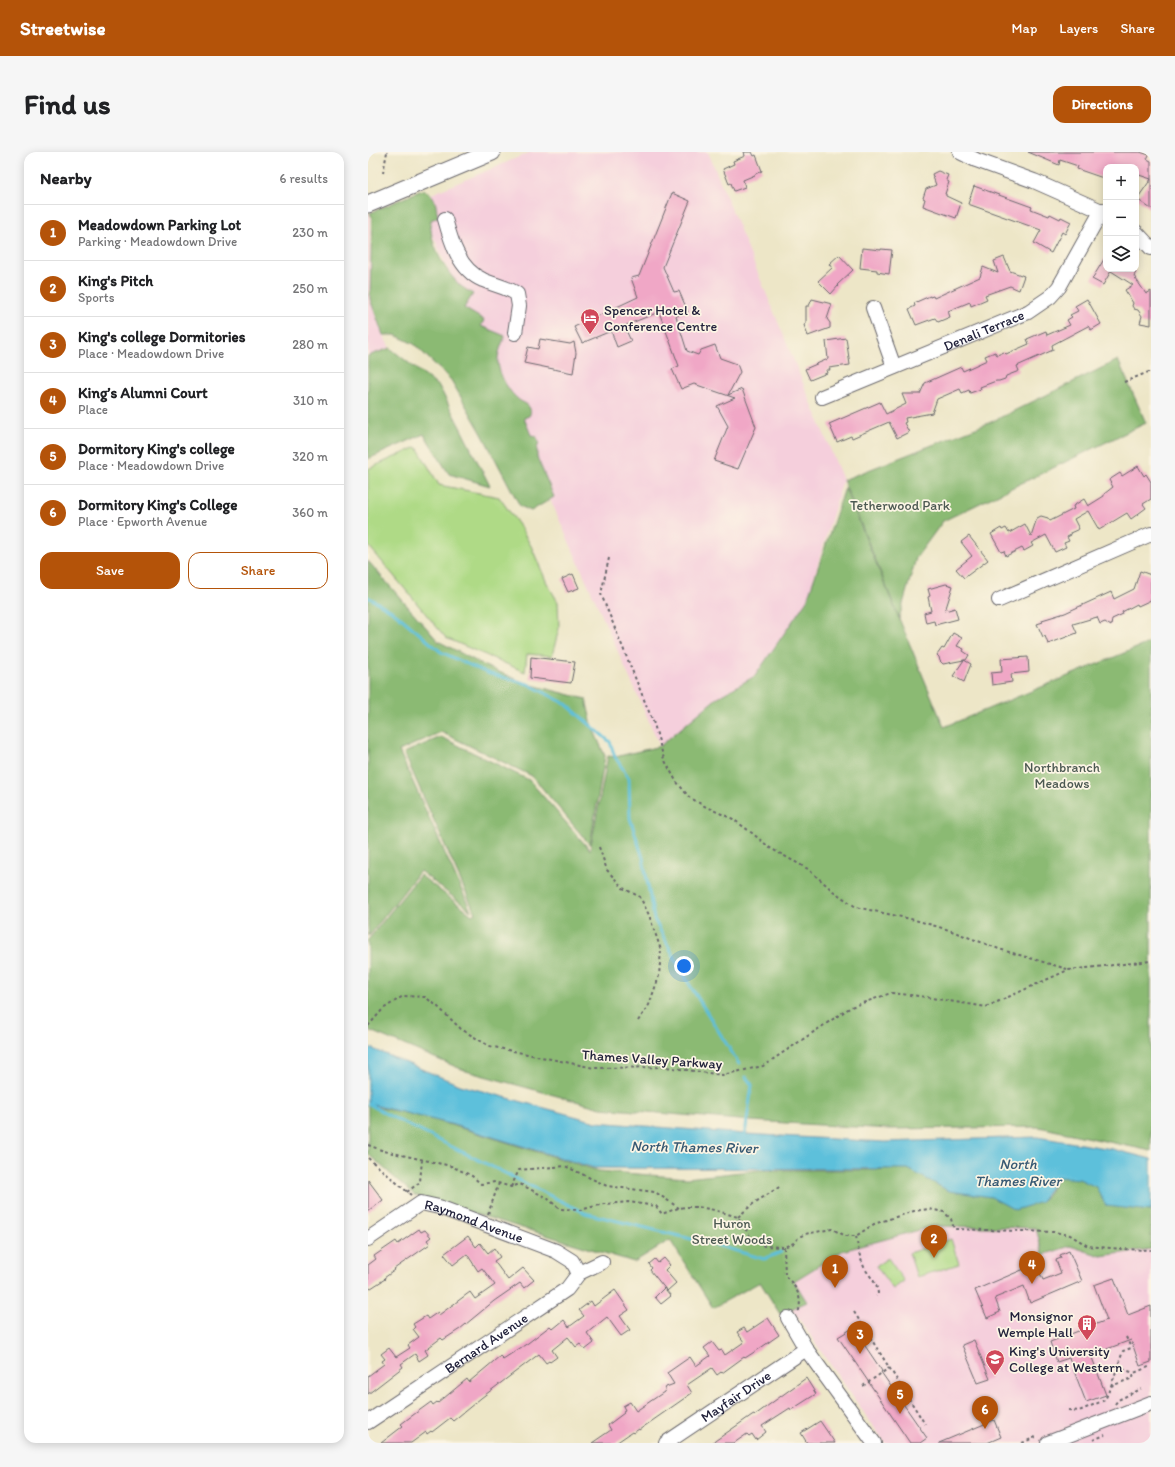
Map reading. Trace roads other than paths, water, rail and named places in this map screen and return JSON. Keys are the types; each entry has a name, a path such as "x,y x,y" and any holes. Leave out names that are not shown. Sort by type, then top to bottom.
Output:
{"main road":[{"path":"368,204 492,152"}],"street":[{"path":"960,152 976,160 1034,181 1103,212"},
{"name":"Denali Terrace","path":"822,397 1028,312 1050,298 1060,287 1103,214"},
{"path":"445,219 459,257 471,272 482,280 512,290 517,294 519,306 515,333"},
{"path":"1139,235 1151,248"},
{"path":"873,308 894,367"},
{"path":"999,600 1151,534"},
{"name":"Raymond Avenue","path":"368,1239 421,1203 439,1207 556,1251 572,1261 579,1273"},
{"name":"Bernard Avenue","path":"368,1422 567,1289 579,1273 602,1262"},
{"path":"788,1318 806,1349 874,1443"},
{"name":"Mayfair Drive","path":"666,1443 806,1349"},
{"path":"1048,1443 1151,1403"}],"water":[{"name":"North Thames River","path":"368,1047 460,1085 596,1122 745,1134 885,1142 1037,1137 1112,1149 1151,1159 1151,1211 1106,1206 1096,1187 1079,1179 1057,1177 1041,1202 1015,1210 991,1197 949,1191 908,1169 594,1168 450,1124 369,1104"}],"waterway":[{"path":"368,597 395,613 441,652 487,673 528,684 566,704 610,742 615,757 629,778 630,818 643,858 654,919 686,979 739,1064"},
{"path":"745,1134 752,1085 746,1077"},
{"path":"369,1104 386,1114 585,1213 716,1245 764,1259 781,1252"}],"place":[{"name":"Spencer Hotel & Conference Centre","path":"590,335"},
{"name":"King's Pitch","path":"934,1258"},
{"name":"King’s Alumni Court","path":"1032,1284"},
{"name":"Meadowdown Parking Lot","path":"835,1288"},
{"name":"Monsignor Wemple Hall","path":"1087,1341"},
{"name":"King's college Dormitories","path":"860,1354"},
{"name":"King's University College at Western","path":"995,1376"},
{"name":"Dormitory King's college","path":"900,1414"},
{"name":"Dormitory King's College","path":"985,1429"}],"park label":[{"name":"Tetherwood Park","path":"900,505"},
{"name":"Northbranch Meadows","path":"1062,776"},
{"name":"Huron Street Woods","path":"732,1232"}]}
